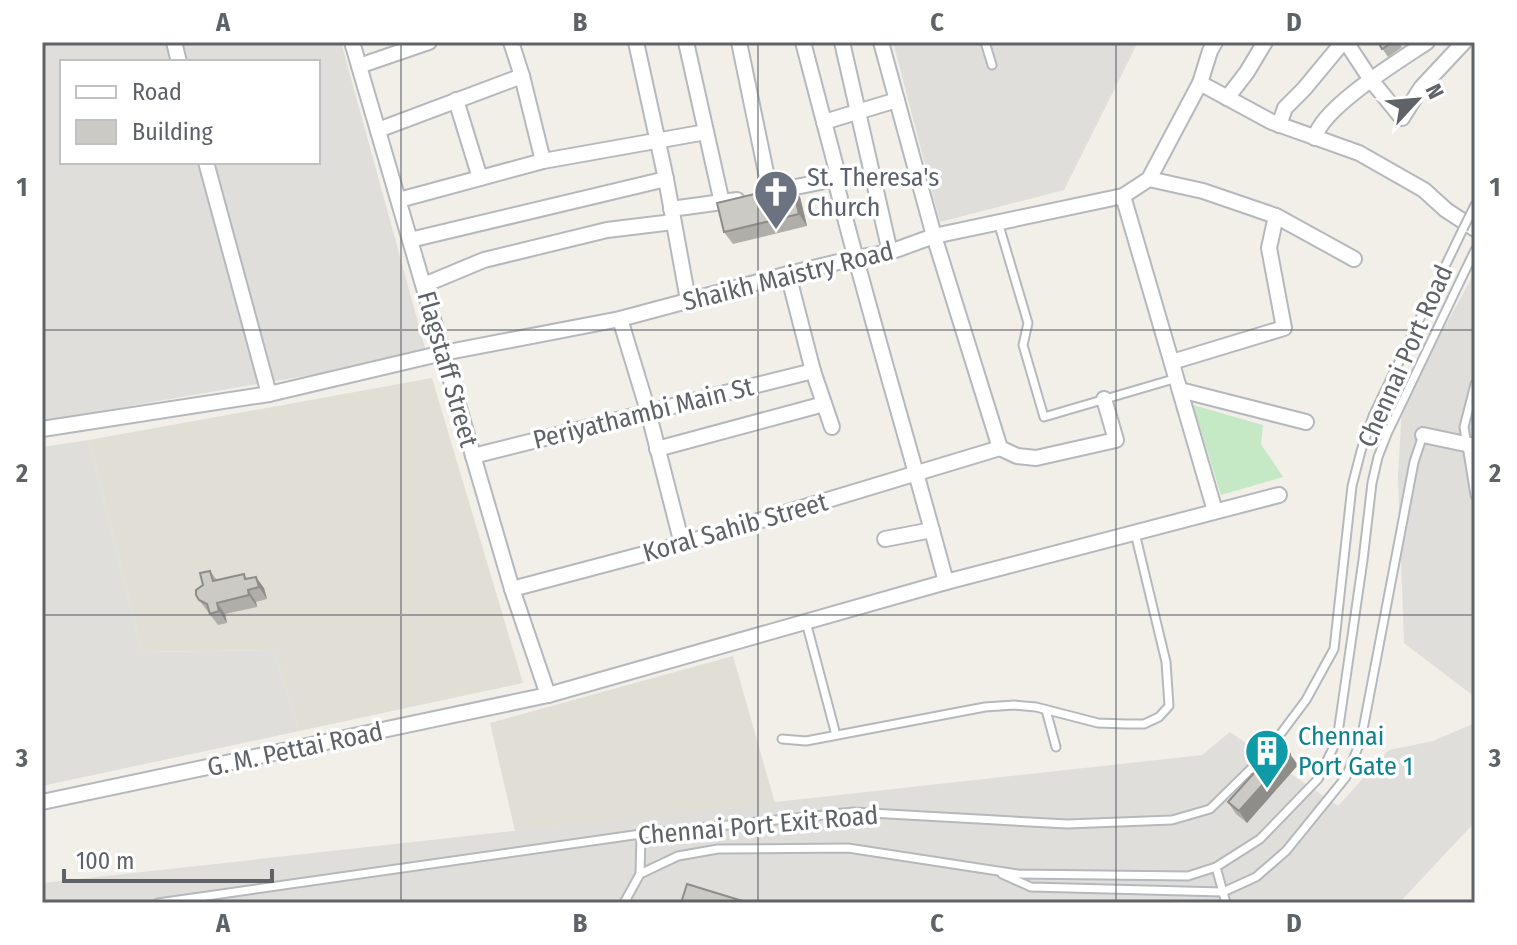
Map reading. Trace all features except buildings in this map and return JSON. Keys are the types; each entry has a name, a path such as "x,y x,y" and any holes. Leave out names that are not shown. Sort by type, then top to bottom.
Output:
{"street":[{"name":"Flagstaff Street","path":"352,42 512,589 548,695"},
{"path":"359,66 429,42"},
{"path":"511,42 543,161"},
{"path":"636,42 688,300"},
{"path":"686,42 722,203"},
{"path":"739,42 758,195"},
{"path":"803,42 838,175 835,179 855,258 946,582"},
{"path":"842,42 890,252"},
{"path":"881,42 934,236 1000,448 1017,456 1036,458 1116,440 1104,399"},
{"name":"Shaikh Maistry Road","path":"42,429 269,394 443,353 620,319 788,274 890,252 934,236 1123,196 1149,179 1200,83 1215,42"},
{"path":"1227,98 1265,42"},
{"path":"1279,125 1285,108 1345,42 1402,118 1421,88 1464,42"},
{"path":"1315,138 1321,123 1371,80 1427,42"},
{"path":"378,130 522,76"},
{"path":"1200,83 1279,125 1359,153 1424,190 1469,229"},
{"path":"456,100 480,178"},
{"path":"824,122 897,100"},
{"path":"399,200 543,161 706,132"},
{"path":"207,164 269,394"},
{"path":"410,240 666,179"},
{"path":"424,285 484,260 835,179"},
{"path":"1149,179 1203,191 1276,216 1354,259"},
{"path":"1123,196 1215,511"},
{"path":"1172,362 1284,328 1269,248 1276,216"},
{"path":"788,274 813,371 832,427"},
{"path":"620,319 648,411 682,544"},
{"name":"Periyathambi Main St","path":"473,456 813,371"},
{"path":"1178,384 1306,422"},
{"path":"657,449 824,404"},
{"path":"1423,435 1470,445"},
{"name":"Koral Sahib Street","path":"512,589 682,544 1000,448"},
{"name":"G. M. Pettai Road","path":"42,802 548,695 946,582 1279,495"},
{"path":"885,539 932,530"}],"lane":[{"path":"985,42 992,65"},
{"name":"Chennai Port Road","path":"1344,559 1352,486 1373,416 1469,229 1473,209"},
{"path":"998,222 1028,323 1023,345 1044,417 1104,399 1178,384"},
{"name":"Chennai Port Road","path":"992,870 1018,874 1188,876 1216,867 1260,839 1318,779 1337,740 1378,457 1475,250"},
{"path":"1475,384 1464,427 1470,445 1468,450 1475,495"},
{"path":"640,874 678,856 718,849 848,848 992,870 1031,887 1223,892 1256,877 1286,851 1346,777 1361,740 1414,462 1423,435"},
{"path":"782,739 806,741 985,707 1014,705 1036,707 1098,723 1144,724 1159,717 1169,706 1166,662 1135,533"},
{"name":"Chennai Port Exit Road","path":"158,903 641,834 853,812 1067,824 1172,820 1210,809 1264,756 1306,700 1334,649 1344,559"},
{"path":"806,622 836,735"},
{"path":"1046,710 1056,747"},
{"path":"624,903 640,874 641,834"},
{"path":"1216,867 1226,903"}],"shaded area":[{"path":"42,42 341,42 427,355 42,421"},
{"path":"893,42 1138,42 1064,190 940,222"},
{"path":"1475,272 1475,697 1404,643 1398,478 1402,404"},
{"path":"432,378 523,683 299,731 274,650 142,652 89,440"},
{"path":"89,440 142,652 274,650 299,731 42,786 42,447"},
{"path":"733,656 775,803 515,831 490,723"},
{"path":"1475,723 1475,822 1399,903 42,903 42,883 1202,755 1230,732 1338,806 1389,750 1433,741"}],"green space":[{"path":"1193,405 1263,425 1261,444 1283,477 1221,495"}],"place":[{"name":"St. Theresa's Church","path":"776,231"},
{"name":"Chennai Port Gate 1","path":"1267,790"}]}
